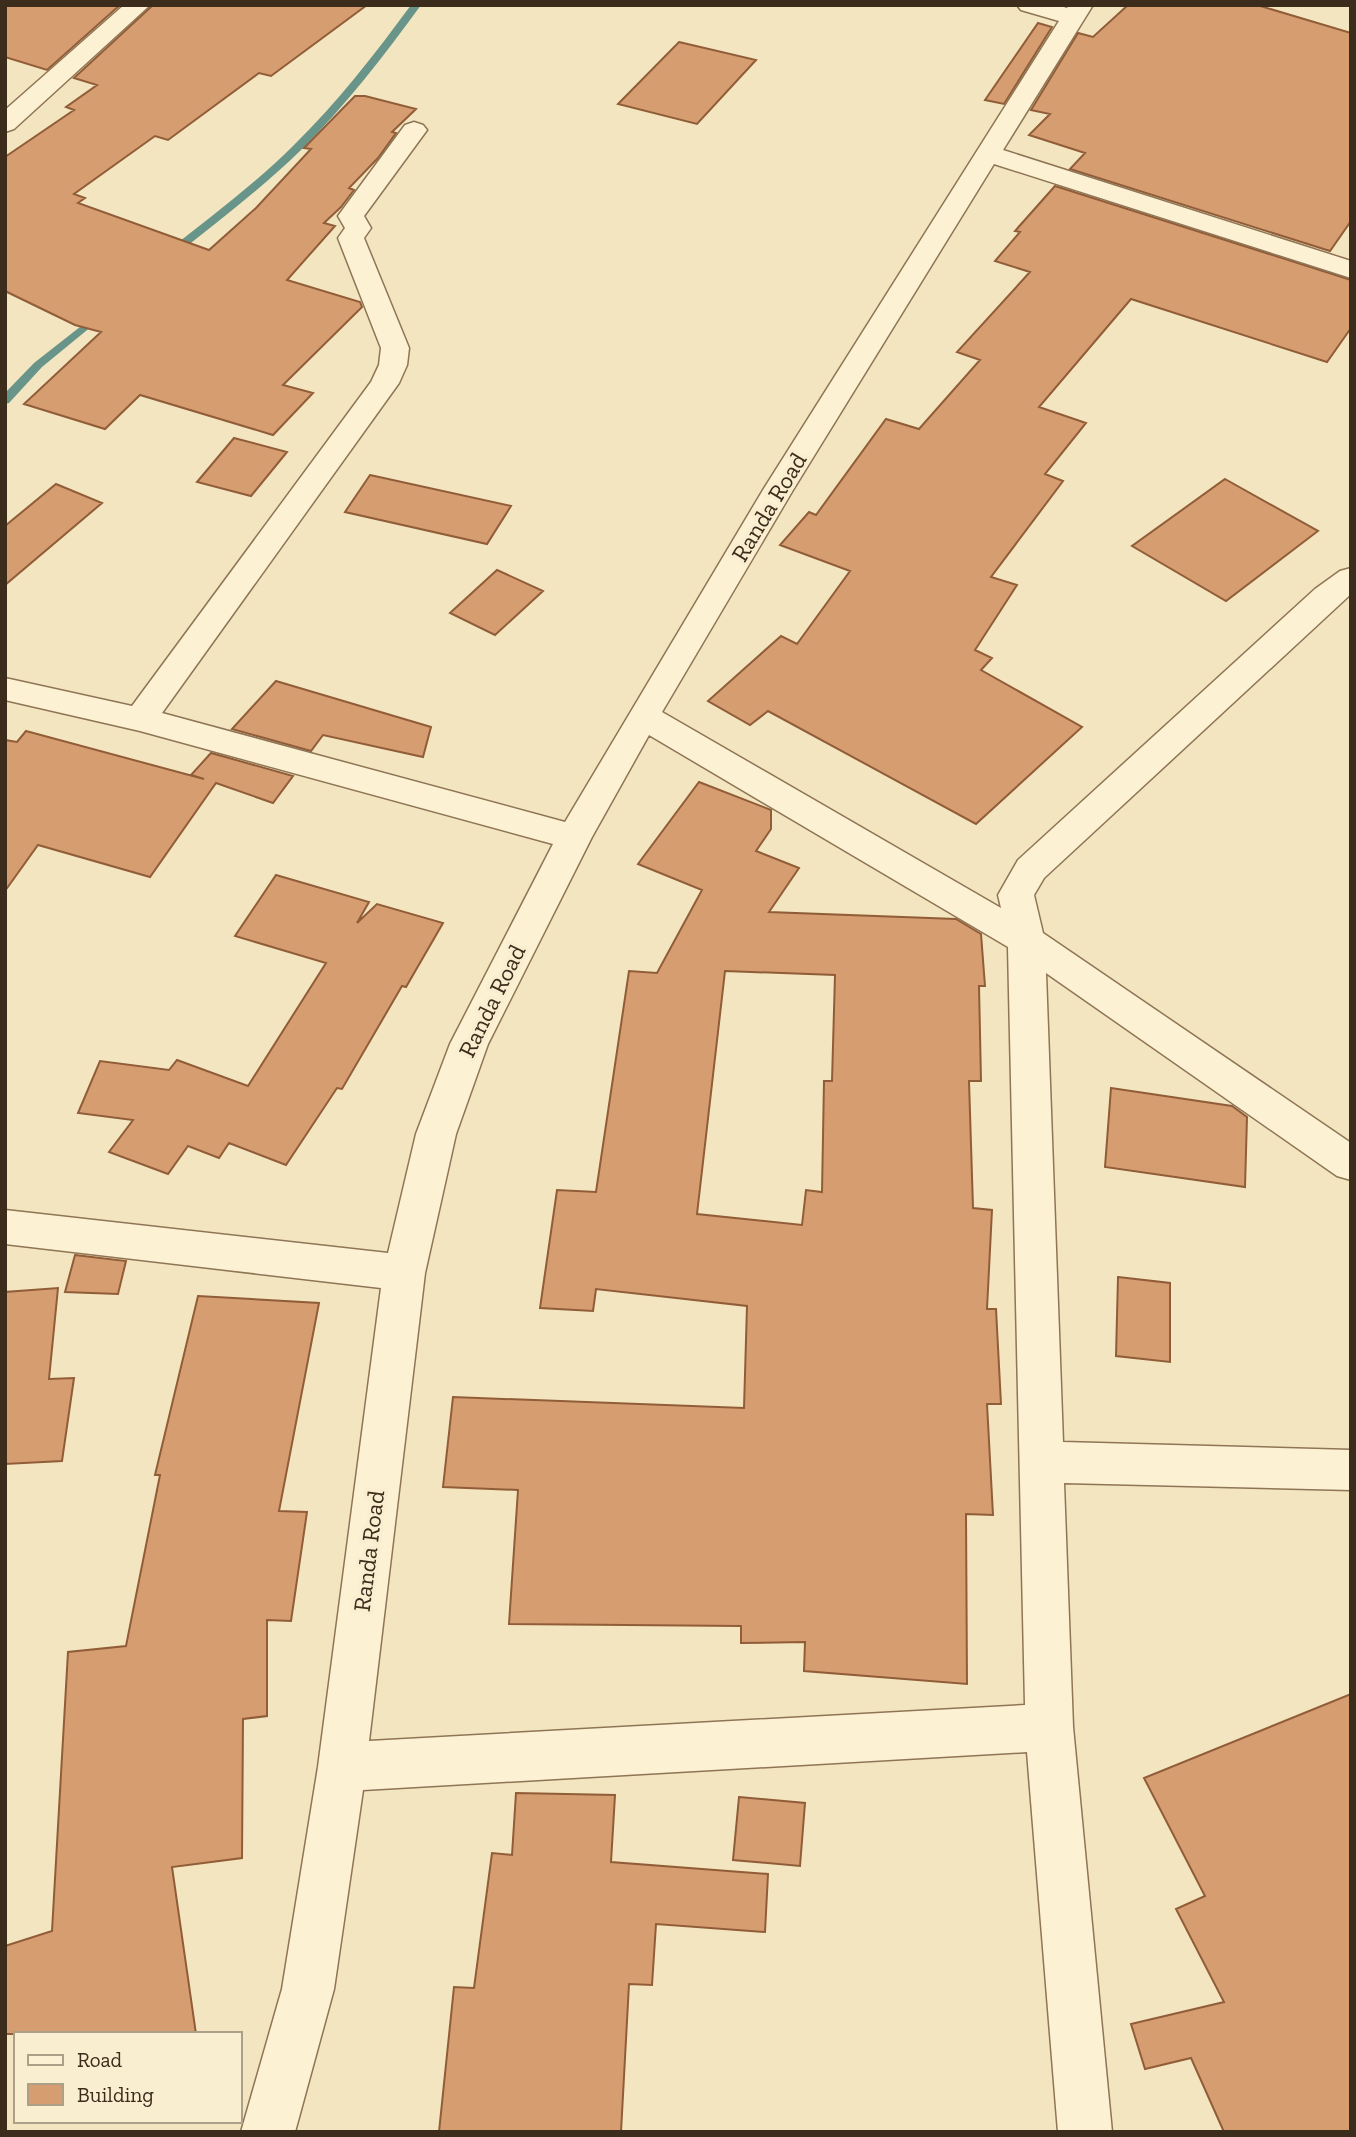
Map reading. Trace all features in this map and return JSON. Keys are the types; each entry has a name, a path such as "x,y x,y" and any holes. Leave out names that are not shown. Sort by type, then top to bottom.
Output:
{"street":[{"path":"5,124 138,5"},
{"path":"1029,5 1077,11"},
{"name":"Randa Road","path":"268,2132 308,1989 342,1767 404,1273 436,1134 469,1044 574,837 643,716 778,490 1077,11"},
{"path":"140,719 385,383 393,365 395,348 351,238 358,228 351,216 414,130"},
{"path":"988,154 1350,267"},
{"path":"1085,2132 1049,1727 1026,940 1016,895 1031,869 1326,596 1351,578"},
{"path":"5,689 140,719 574,837"},
{"path":"643,716 1026,940 1351,1164"},
{"path":"5,1227 404,1273"},
{"path":"1041,1462 1351,1470"},
{"path":"342,1767 1049,1727"}],"building":[{"path":"5,5 120,5 47,70 5,57"},
{"path":"153,5 367,5 271,76 259,73 168,140 155,136 74,194 85,198 78,203 209,250 256,208 311,149 304,148 355,96 416,109 392,132 396,133 378,158 349,188 354,190 324,223 335,226 287,280 360,302 362,307 283,385 313,393 273,435 140,395 105,429 24,404 101,332 75,325 5,291 5,157 74,110 66,107 97,85 74,78"},
{"path":"1128,5 1257,5 1351,33 1351,221 1330,251 1070,169 1085,153 1029,135 1050,114 1031,110 1078,33 1093,37"},
{"path":"1038,23 1052,27 1004,104 985,100"},
{"path":"679,42 756,60 697,124 618,104"},
{"path":"1055,186 1351,280 1351,328 1327,362 1131,299 1039,407 1086,423 1045,474 1063,481 991,577 1017,585 975,650 992,658 981,670 1082,727 976,824 768,711 750,725 708,701 781,636 797,644 850,571 780,545 809,512 816,515 886,419 919,429 980,360 957,352 1030,272 995,261 1020,232 1015,231"},
{"path":"234,438 287,452 251,496 197,482"},
{"path":"370,475 511,506 487,544 345,512"},
{"path":"1225,479 1318,531 1226,601 1132,546"},
{"path":"56,484 102,503 5,585 5,526"},
{"path":"497,570 543,591 495,635 450,613"},
{"path":"276,681 431,727 423,757 323,735 311,751 232,729"},
{"path":"26,731 204,779 191,775 211,753 293,776 273,803 216,783 150,877 38,845 5,891 5,740 17,742"},
{"path":"699,782 771,810 771,829 756,851 799,868 769,912 956,919 981,934 985,986 979,986 981,1081 969,1081 973,1208 992,1210 987,1309 996,1309 1001,1404 987,1404 993,1515 966,1514 967,1684 804,1671 805,1642 741,1643 741,1626 509,1624 518,1490 443,1487 453,1397 744,1408 747,1306 596,1289 593,1311 540,1308 557,1190 596,1192 629,971 657,973 702,890 638,864","holes":["725,971 835,975 832,1081 824,1081 822,1192 806,1190 802,1225 697,1214"]},
{"path":"276,875 369,902 357,923 377,904 443,923 406,987 402,986 342,1089 337,1088 286,1165 229,1143 219,1158 188,1146 168,1174 109,1152 133,1120 78,1113 100,1061 169,1070 177,1060 248,1086 326,963 235,936"},
{"path":"1111,1088 1232,1106 1247,1117 1245,1187 1105,1167"},
{"path":"75,1255 126,1261 118,1294 65,1292"},
{"path":"1118,1277 1170,1283 1170,1362 1116,1356"},
{"path":"58,1288 49,1379 74,1378 62,1461 5,1464 5,1292"},
{"path":"198,1296 319,1303 279,1511 307,1512 291,1621 267,1620 267,1716 243,1719 242,1858 172,1867 196,2032 5,2034 5,1946 52,1931 68,1652 126,1646 160,1475 155,1475"},
{"path":"1351,1694 1351,2132 1224,2132 1191,2058 1145,2069 1131,2024 1224,2002 1176,1909 1205,1896 1144,1778"},
{"path":"516,1793 615,1795 611,1862 768,1874 765,1932 656,1924 652,1985 629,1984 621,2132 439,2132 454,1987 474,1988 492,1853 512,1855"},
{"path":"739,1797 805,1803 800,1866 733,1860"}],"waterway":[{"path":"169,255 251,190 315,130 351,90 416,5"},
{"path":"5,400 38,365 99,315"}]}
